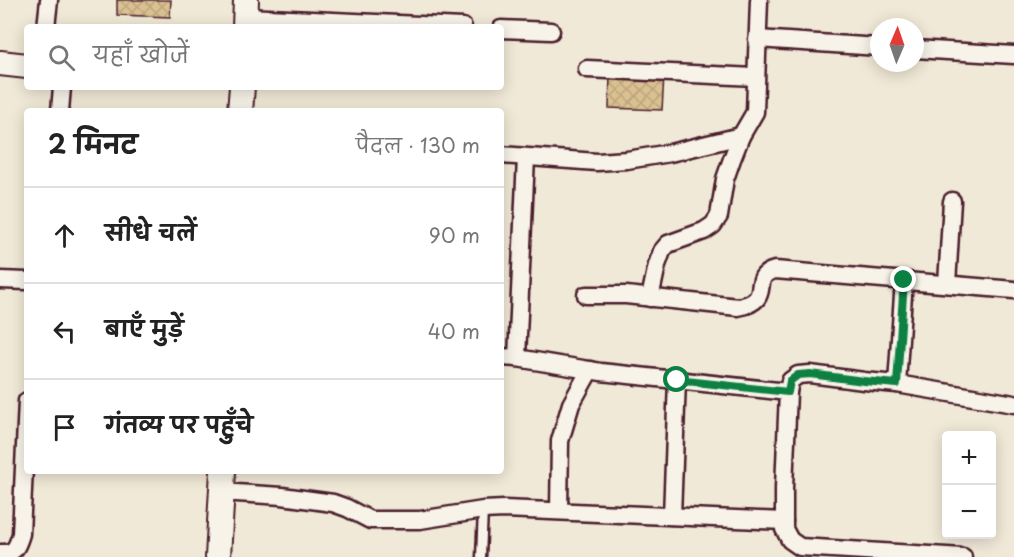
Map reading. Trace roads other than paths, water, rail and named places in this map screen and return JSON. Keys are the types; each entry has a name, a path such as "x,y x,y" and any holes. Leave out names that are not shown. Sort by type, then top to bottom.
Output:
{"street":[{"path":"46,24 48,0"},
{"path":"650,298 662,251 668,244 704,231 713,225 719,216 725,180 741,136 754,112 759,0"},
{"path":"245,15 408,24"},
{"path":"504,29 551,31"},
{"path":"757,39 870,46"},
{"path":"924,50 1014,55"},
{"path":"0,63 24,66"},
{"path":"587,69 755,77"},
{"path":"60,108 62,90"},
{"path":"240,108 242,90"},
{"path":"504,155 597,162 627,160 670,153 741,136"},
{"path":"526,157 509,357 601,372 788,392"},
{"path":"947,284 952,201"},
{"path":"586,295 626,295 738,307 754,302 759,296 761,278 775,270 1014,290"},
{"path":"0,280 24,281"},
{"path":"897,384 904,280"},
{"path":"559,511 560,441 571,404 590,370"},
{"path":"963,557 800,547 790,540 784,529 784,488 790,381 804,374 897,384 1014,404"},
{"path":"672,516 677,380"},
{"path":"0,553 14,551 21,534 24,468"},
{"path":"218,557 222,482 282,496 333,503 370,520 420,520 504,509 784,521"}],"lane":[{"path":"481,557 483,510"}]}
